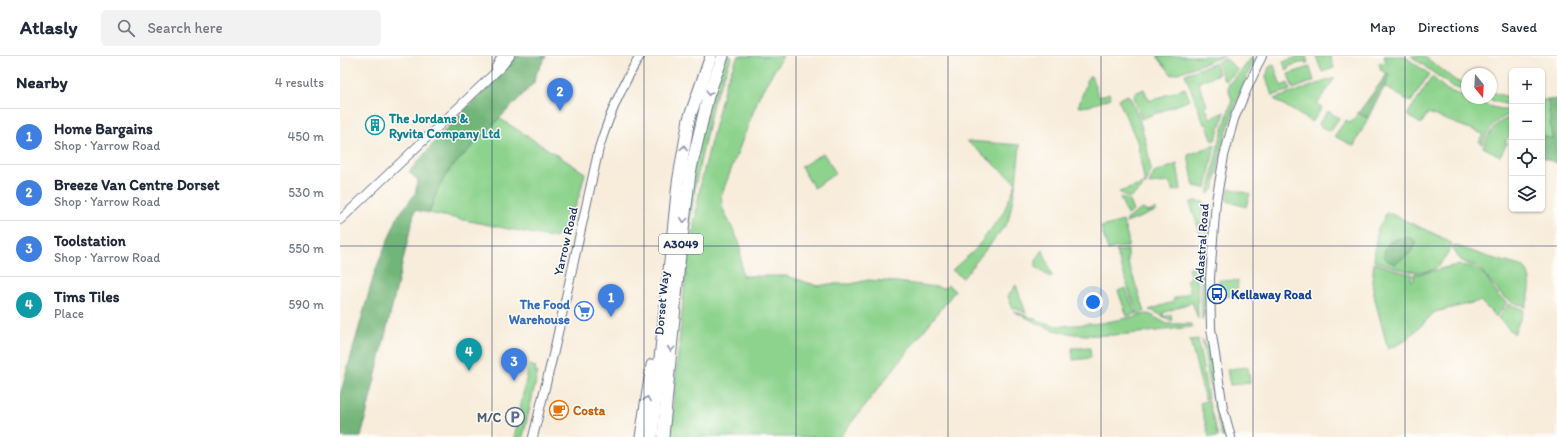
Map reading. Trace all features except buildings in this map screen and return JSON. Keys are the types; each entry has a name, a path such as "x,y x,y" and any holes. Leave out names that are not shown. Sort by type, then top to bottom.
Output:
{"highway":[{"name":"Dorset Way","path":"652,437 668,268 680,171 689,119 711,56"},
{"name":"Dorset Way","path":"663,437 679,264 690,173 708,96 723,56"},
{"path":"641,437 651,372 670,208 674,186 680,171"}],"street":[{"path":"490,77 502,56"},
{"path":"340,220 502,66 510,56"},
{"name":"Yarrow Road","path":"533,437 554,351 599,148 608,120 621,90 640,56"},
{"name":"Adastral Road","path":"1231,437 1223,408 1211,328 1210,278 1215,208 1224,156 1234,120 1262,56"}],"green space":[{"path":"515,56 546,56 535,76 534,83 450,169 439,186 429,213 415,210 361,437 340,437 340,395 375,271 398,216 415,194 418,180 409,172 454,120 502,73"},
{"path":"723,56 732,56 713,103 695,186 684,264 690,173"},
{"path":"738,56 783,56 760,94 721,196 723,209 740,244 742,276 787,276 818,286 829,284 851,284 868,280 945,288 948,285 955,291 840,437 670,437 685,280 701,182 726,81"},
{"path":"1157,56 1225,56 1172,75"},
{"path":"1300,56 1306,56 1308,63 1306,64 1305,61 1288,67 1289,70 1286,70 1283,62"},
{"path":"1316,56 1330,56 1334,68 1322,72"},
{"path":"1384,56 1404,56 1429,74 1411,102 1383,86 1390,76 1381,70 1379,64 1386,62"},
{"path":"1411,56 1424,56 1456,81 1461,82 1461,90 1451,86"},
{"path":"1251,58 1254,60 1236,103 1222,147 1214,188 1208,194 1218,146 1232,100 1228,88 1229,83"},
{"path":"1226,59 1238,70 1227,80 1224,80 1217,62"},
{"path":"1215,63 1219,74 1198,82 1207,105 1205,106 1210,118 1225,112 1216,139 1213,141 1206,123 1204,124 1185,74"},
{"path":"1274,65 1281,86 1288,83 1290,90 1272,96 1266,77 1269,67"},
{"path":"1310,67 1314,81 1293,89 1288,74"},
{"path":"1387,74 1390,76 1368,118 1358,113"},
{"path":"1089,76 1091,76 1099,97 1109,93 1111,98 1089,106 1078,107"},
{"path":"1432,77 1447,90 1461,95 1461,104 1484,104 1509,110 1509,115 1493,125 1482,144 1479,142 1483,134 1428,113 1421,124 1407,115"},
{"path":"1335,78 1317,104 1322,108 1313,121 1310,121 1274,99"},
{"path":"1185,88 1190,100 1141,119 1134,96 1135,93 1144,89 1149,101"},
{"path":"1497,94 1509,97 1509,105 1497,102"},
{"path":"1128,95 1132,101 1143,131 1150,164 1150,173 1145,185 1137,141 1118,99"},
{"path":"1557,99 1557,163 1545,158 1545,137 1552,139 1548,100"},
{"path":"1545,100 1548,100 1552,139 1545,137"},
{"path":"1328,111 1339,118 1329,131 1320,126 1319,123"},
{"path":"1358,113 1368,118 1354,146 1336,137 1335,135 1346,120 1351,123"},
{"path":"499,118 585,173 567,231 554,238 429,213 439,186 450,169"},
{"path":"1509,118 1509,137 1505,142 1507,143 1500,156 1483,147 1497,124"},
{"path":"967,141 1020,145 1016,183"},
{"path":"1215,145 1206,188 1194,186 1188,155"},
{"path":"823,153 836,173 814,188 801,167"},
{"path":"1177,164 1181,189 1173,191 1169,182 1149,184 1154,173"},
{"path":"1016,183 1008,222 963,278 952,270 975,250 1003,213"},
{"path":"1143,184 1141,189 1129,199 1119,192"},
{"path":"1229,188 1250,194 1246,207 1227,201"},
{"path":"1120,197 1129,201 1133,211 1127,215"},
{"path":"1194,201 1204,202 1200,233 1190,203"},
{"path":"1207,204 1210,210 1206,264 1206,309 1202,320 1201,264"},
{"path":"1142,209 1148,212 1155,209 1156,211 1126,223 1128,218"},
{"path":"1387,212 1443,238 1452,244 1446,257 1436,268 1428,271 1410,271 1374,261 1377,231"},
{"path":"1123,221 1128,238 1128,247 1108,250 1101,227"},
{"path":"1402,238 1412,238 1416,243 1415,247 1408,255 1395,264 1388,261 1384,256 1387,245 1391,241"},
{"path":"1454,245 1524,267 1530,281 1530,291 1526,307 1512,302 1501,295 1481,270 1459,258 1453,248"},
{"path":"1043,250 1052,277 1048,276 1036,267 1036,260"},
{"path":"1128,250 1128,262 1145,312 1137,314 1116,251"},
{"path":"1374,263 1412,274 1411,281 1414,280 1414,274 1448,267 1473,267 1481,272 1499,296 1507,303 1496,317 1480,301 1435,312 1405,341 1388,349 1375,300 1372,282"},
{"path":"1197,265 1198,319 1192,302 1163,313 1164,317 1149,310 1172,302 1174,303 1173,299 1191,292 1187,280 1191,278 1188,268"},
{"path":"1219,280 1238,281 1237,297 1219,295"},
{"path":"1016,285 1026,313 1012,307 1008,296"},
{"path":"1126,288 1135,314 1127,316 1118,291"},
{"path":"1509,304 1524,310 1514,334 1498,318"},
{"path":"1013,311 1052,325 1061,326 1102,323 1147,314 1167,324 1191,324 1192,327 1107,335 1073,334 1046,327"},
{"path":"1171,314 1172,321 1164,317"},
{"path":"1198,339 1208,398 1205,399 1190,340"},
{"path":"1202,339 1210,350 1218,401 1227,437 1222,437"},
{"path":"1072,348 1090,348 1091,358 1073,360"},
{"path":"529,365 536,367 535,372 538,372 523,437 514,437 520,414"},
{"path":"1248,367 1250,383 1230,385 1227,369"},
{"path":"1208,400 1218,437 1209,437 1200,403"}],"place":[{"name":"Breeze Van Centre Dorset","path":"560,111"},
{"name":"The Jordans & Ryvita Company Ltd","path":"375,125"},
{"name":"Kellaway Road","path":"1217,294"},
{"name":"The Food Warehouse","path":"584,311"},
{"name":"Home Bargains","path":"611,317"},
{"name":"Tims Tiles","path":"469,371"},
{"name":"Toolstation","path":"514,381"},
{"name":"Costa","path":"559,410"},
{"name":"M/C","path":"515,417"}]}
